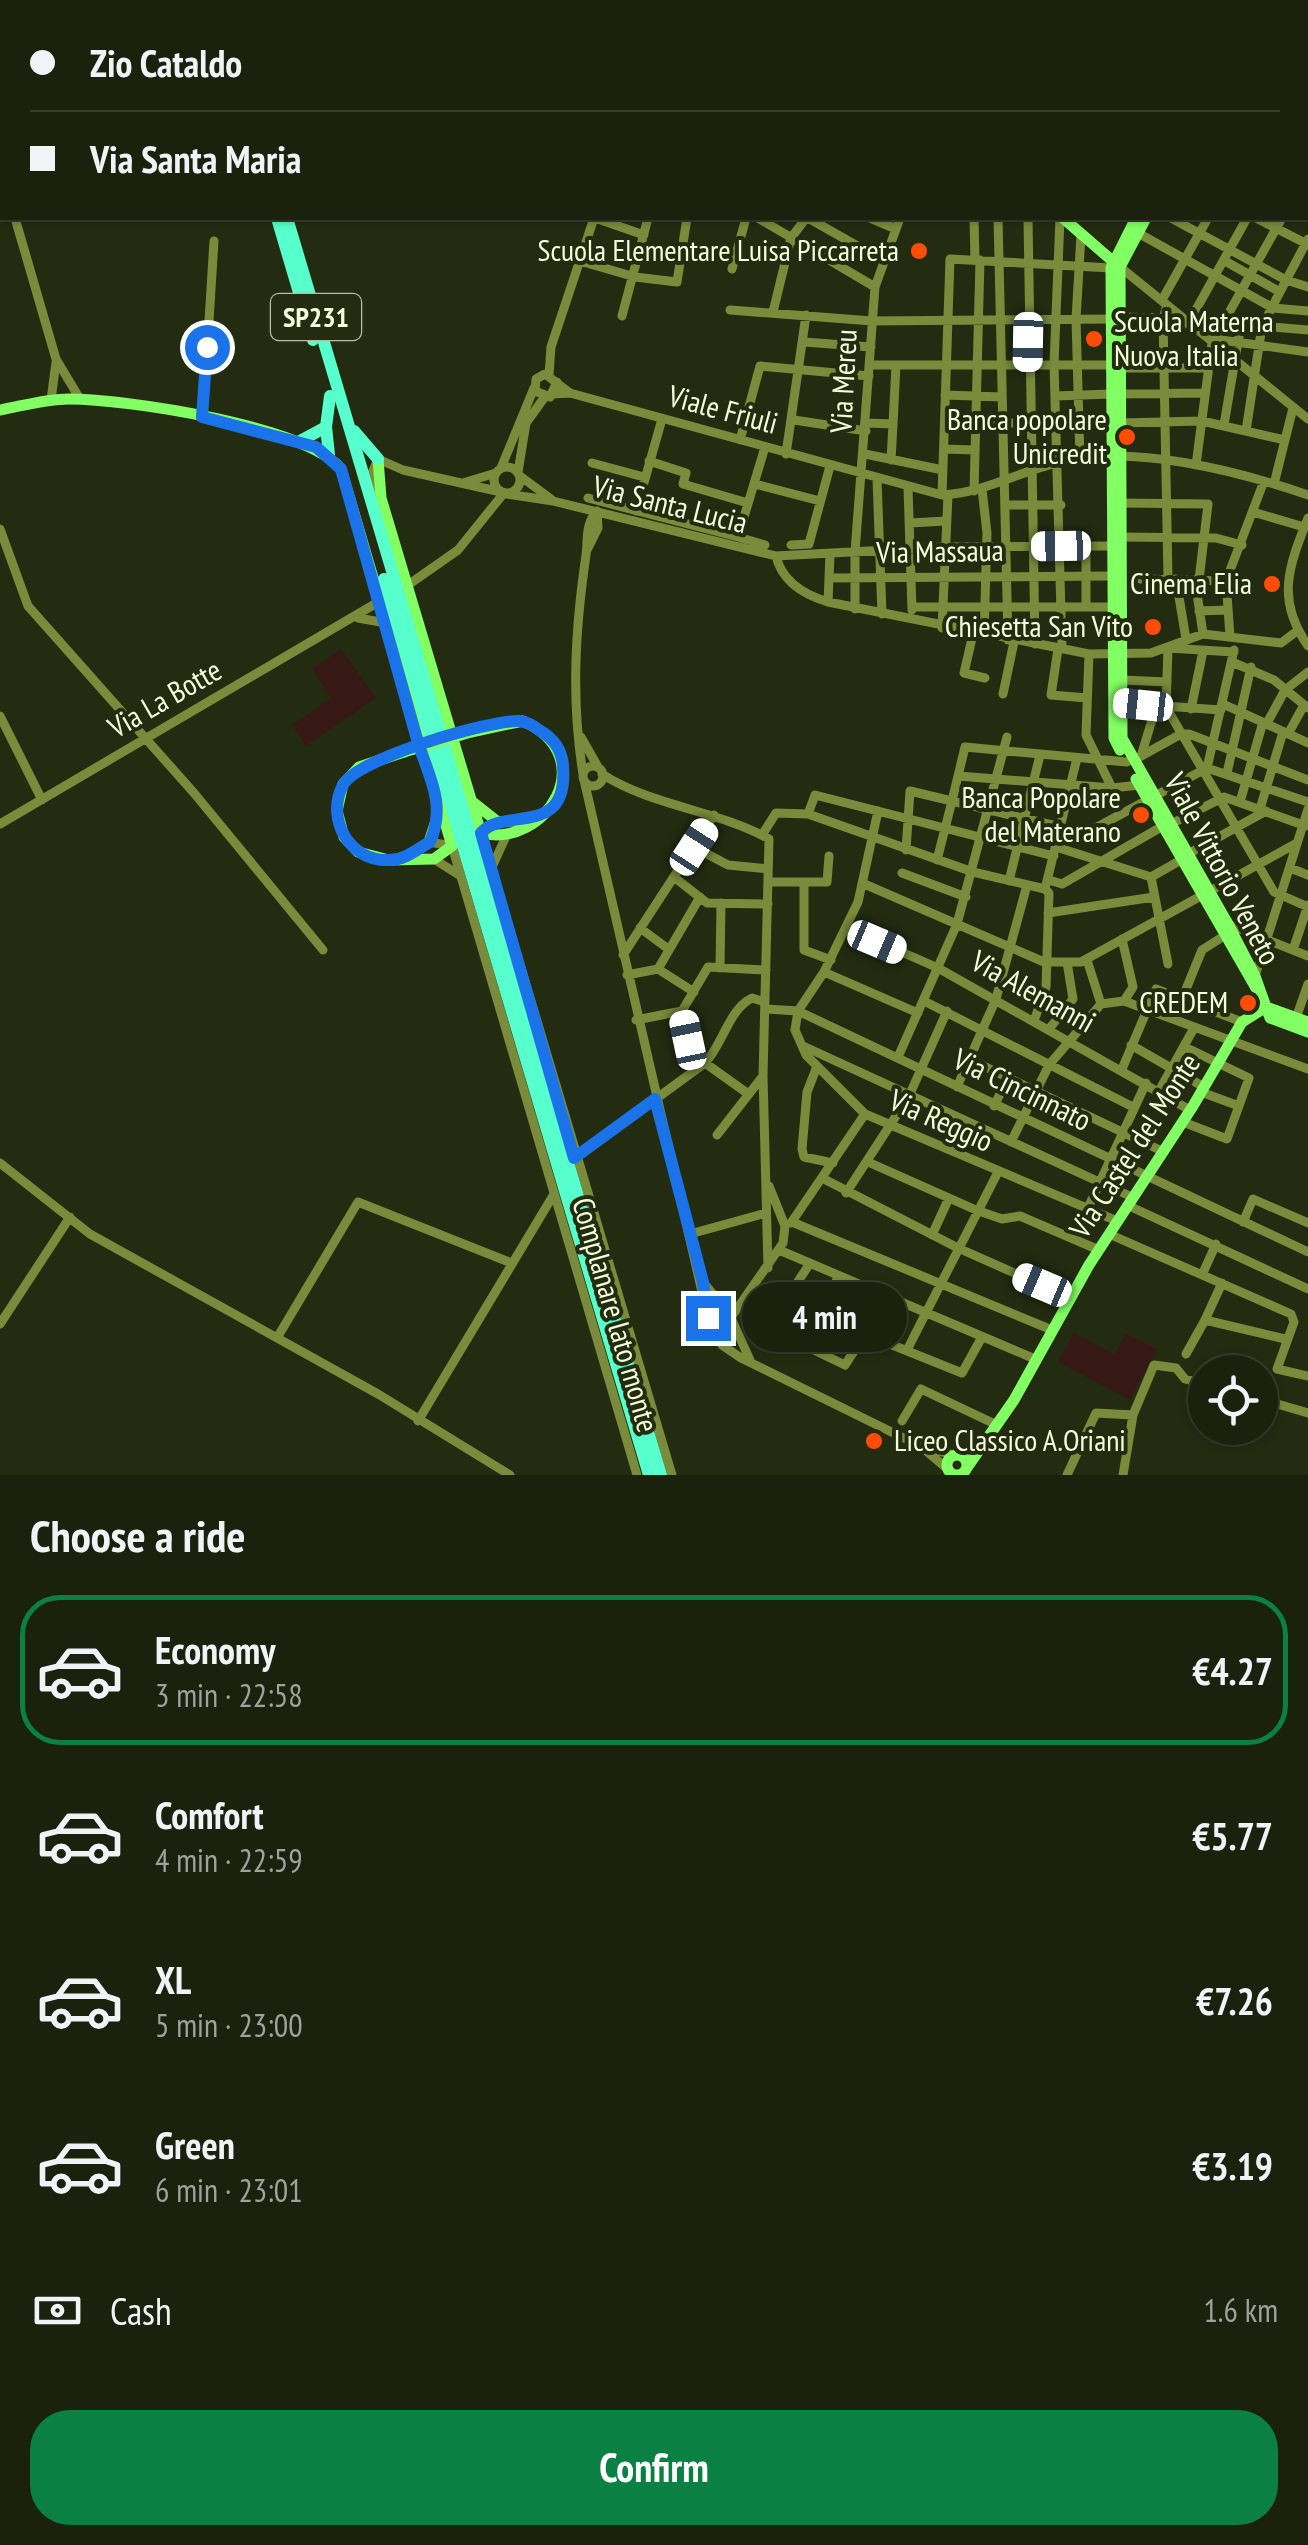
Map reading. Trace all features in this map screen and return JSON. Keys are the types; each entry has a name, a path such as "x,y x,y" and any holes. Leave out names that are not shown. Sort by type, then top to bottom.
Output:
{"highway":[{"name":"SP231","path":"278,220 649,1475"},
{"name":"SP231","path":"288,220 661,1475"},
{"path":"330,396 326,427 330,454"},
{"path":"344,417 378,459"},
{"path":"300,441 326,427"}],"main road":[{"path":"1068,220 1114,265"},
{"path":"1116,458 1114,265 1133,223"},
{"path":"0,410 80,399 202,417 300,441 330,454"},
{"name":"Complanare lato monte","path":"330,454 341,469 452,846"},
{"name":"Viale Vittorio Veneto","path":"1116,458 1120,503 1112,608 1122,680 1122,738 1270,1018 1308,1032"},
{"name":"Viale Vittorio Veneto","path":"1116,458 1114,738 1134,759 1140,785 1152,799"},
{"path":"378,459 381,498 408,586 470,799 481,833 507,834 554,803 563,780 562,756 552,739 523,721 471,732 404,752 374,761 350,774 343,784 338,810 344,836 358,852 378,860 434,859 452,846"},
{"path":"470,799 498,822 532,820"},
{"path":"405,858 430,842 440,806"},
{"name":"Via Castel del Monte","path":"959,1468 979,1452 997,1425 1099,1250 1203,1090 1242,1022 1254,985"},
{"name":"Viale Vittorio Veneto","path":"1266,1007 1302,1020"},
{"name":"Via Castel del Monte","path":"1242,1022 1266,1007"}],"street":[{"path":"16,220 56,359 80,399"},
{"path":"504,493 495,486 499,470 550,346 593,220"},
{"path":"600,220 644,235"},
{"path":"622,316 648,220"},
{"path":"580,261 634,277 677,282 687,220"},
{"path":"732,268 745,220"},
{"path":"761,220 875,287"},
{"path":"773,312 791,238 805,220"},
{"path":"811,220 884,261"},
{"path":"875,220 896,229"},
{"name":"Via Mereu","path":"854,608 854,552 867,428 875,287 899,220"},
{"path":"974,220 979,320 975,450 986,547 984,606 964,673 985,678"},
{"path":"998,220 1011,641 1004,694"},
{"path":"1028,220 1028,364 1036,423 1035,644"},
{"path":"1067,220 1056,264 1054,320 1062,607 1060,649 1051,696 1087,698"},
{"path":"1175,220 1286,280 1308,287"},
{"path":"1186,639 1172,580 1168,537 1163,318 1165,303 1207,220"},
{"path":"1188,324 1246,220"},
{"path":"1246,432 1262,326 1307,242 1260,220"},
{"path":"1196,465 1212,343 1281,220"},
{"path":"1133,223 1186,259 1272,308 1308,311"},
{"path":"1080,460 1076,320 1081,235"},
{"path":"202,417 214,242"},
{"path":"942,628 950,258 1114,265 1308,417"},
{"path":"1224,260 1280,292"},
{"path":"1297,261 1308,265"},
{"path":"730,310 872,321 1163,318"},
{"path":"786,454 801,373 806,315"},
{"path":"1224,322 1308,330"},
{"path":"1224,426 1241,324"},
{"path":"804,342 871,347"},
{"path":"1212,343 1238,342 1308,352"},
{"path":"408,586 458,550 504,493 518,488 526,424 549,396 553,378 550,346"},
{"path":"51,400 56,359"},
{"path":"740,440 760,366 801,373 946,364 1209,368"},
{"path":"892,460 896,365"},
{"path":"535,384 553,378"},
{"name":"Viale Friuli","path":"553,378 570,393"},
{"path":"535,384 549,396"},
{"name":"Viale Friuli","path":"549,396 570,393 862,476 945,495"},
{"path":"1055,396 1205,393"},
{"path":"945,395 1002,397"},
{"path":"1205,769 1233,657 1226,581 1269,482 1293,408"},
{"path":"636,511 662,419"},
{"path":"794,420 867,428 893,424"},
{"path":"1057,423 1202,421 1285,440"},
{"path":"945,423 1036,423"},
{"path":"738,536 765,447"},
{"path":"944,449 975,450"},
{"path":"864,454 943,470"},
{"path":"945,495 978,490 1059,462 1116,458 1196,465 1308,495"},
{"path":"378,459 372,473 381,498"},
{"name":"Via Santa Lucia","path":"378,459 403,470 458,484 576,506 776,556 1086,546 1168,537 1242,545"},
{"path":"649,461 686,473 683,484 748,503"},
{"path":"592,463 644,477"},
{"path":"791,546 809,544 830,466"},
{"path":"381,478 403,470"},
{"path":"458,484 499,470 519,474"},
{"name":"Via Santa Lucia","path":"519,474 552,501"},
{"path":"878,479 882,614"},
{"path":"755,484 820,501"},
{"path":"908,488 912,622"},
{"path":"588,498 765,545"},
{"path":"1120,503 1208,504 1197,580 1203,634"},
{"path":"1008,505 1061,506"},
{"path":"576,506 592,530"},
{"path":"597,511 586,551 574,640 576,722 583,777 636,1020 703,1282 709,1321 722,1344 751,1362 959,1468"},
{"path":"1254,512 1306,522 1285,590 1296,629 1308,646"},
{"path":"592,530 624,518"},
{"path":"910,523 946,521"},
{"path":"0,529 28,606 323,950"},
{"path":"1086,546 1086,607"},
{"path":"828,602 830,554"},
{"path":"776,556 781,571 804,594 828,602 942,628 1089,654 1168,648 1233,657 1306,706 1285,733 1266,787 1263,810 1151,877 1100,861 1018,846 815,795 808,814"},
{"name":"Via Massaua","path":"830,578 1112,576"},
{"path":"1140,580 1226,581"},
{"name":"Via La Botte","path":"0,824 380,601"},
{"path":"912,607 1112,608"},
{"path":"1200,610 1228,610"},
{"path":"355,618 386,624"},
{"path":"1168,648 1203,634 1281,644 1308,618"},
{"path":"1134,759 1162,707 1168,648"},
{"path":"1191,709 1203,651"},
{"path":"1089,654 1086,735 1112,788"},
{"path":"1226,773 1251,667"},
{"path":"1240,802 1265,723 1286,690 1308,672"},
{"path":"1122,680 1167,682"},
{"path":"1122,703 1191,709 1222,707 1240,711 1308,743"},
{"path":"1162,707 1185,734 1236,828 1281,899 1308,907 1293,950"},
{"path":"0,716 42,800"},
{"path":"576,722 599,778 591,807"},
{"path":"937,860 965,747 1098,760 1134,759 1185,734 1308,780"},
{"path":"898,1057 958,924 1007,736"},
{"path":"1026,754 1028,740"},
{"path":"1009,881 1040,755"},
{"path":"1034,1021 1046,987 1047,885 1077,758"},
{"path":"583,777 588,767 599,778"},
{"path":"906,850 910,792 1086,834 1205,769 1266,787 1308,806"},
{"path":"958,776 1112,788 1140,785"},
{"path":"583,777 599,778 714,815 769,839 763,1076 768,1268"},
{"path":"762,835 776,813 808,814 973,872 1027,885 1047,885 1062,884 1219,797 1306,826"},
{"name":"Via Castel del Monte","path":"1254,985 1297,843 1306,826 1308,806"},
{"path":"798,1011 847,928 878,811"},
{"path":"623,954 714,815"},
{"path":"498,822 481,833 574,1158 672,1475"},
{"path":"492,870 507,834"},
{"path":"430,842 452,846"},
{"path":"862,882 1044,962 1067,962 1087,960 1297,843"},
{"name":"Complanare lato monte","path":"452,846 636,1475"},
{"path":"694,847 728,865 768,869"},
{"path":"768,882 827,882 829,856"},
{"path":"434,859 461,876"},
{"path":"1290,868 1308,874"},
{"path":"902,872 966,898"},
{"path":"674,877 700,897 721,903 768,904"},
{"path":"1151,877 1168,964"},
{"path":"804,882 804,950 831,960"},
{"path":"958,1087 996,1000 1027,885"},
{"path":"658,969 700,897"},
{"path":"1048,913 1154,898"},
{"path":"720,968 721,903"},
{"path":"640,928 667,948"},
{"name":"Via Alemanni","path":"847,928 938,968 1190,1110"},
{"path":"1182,999 1202,950 1226,930 1308,956"},
{"path":"1122,939 1133,987 1124,1001"},
{"path":"1087,960 1101,1004"},
{"path":"1049,1029 1073,999 1067,962"},
{"path":"636,1020 682,1010 708,967 766,970"},
{"path":"627,975 658,969 694,992"},
{"path":"824,972 918,1014"},
{"path":"1302,1020 1308,984"},
{"path":"1122,1069 1156,989 1242,1022"},
{"path":"574,1158 705,1063 719,1048 740,1005 752,998 766,1006"},
{"path":"924,1001 1132,1107"},
{"path":"1011,1142 1049,1065 1101,1004 1124,1001 1308,1068"},
{"name":"Via Cincinnato","path":"766,1006 798,1011 1308,1252"},
{"path":"682,1010 694,1069"},
{"name":"Via Reggio","path":"798,1011 795,1030 816,1069 865,1114 997,1174 1117,1222"},
{"path":"846,1193 909,1096 947,1011"},
{"path":"1158,1091 1194,1028"},
{"path":"801,1045 1100,1184 1308,1289"},
{"path":"1132,1045 1203,1090 1239,1106"},
{"path":"1182,1122 1228,1139 1249,1078 1216,1066 1185,1047"},
{"path":"972,1060 1164,1152"},
{"path":"705,1063 746,1094"},
{"path":"816,1069 807,1092 802,1148 804,1156 812,1160 834,1163"},
{"path":"718,1135 763,1076"},
{"path":"994,1106 1008,1076"},
{"path":"1087,1210 1146,1083"},
{"path":"709,1321 720,1329 732,1318 780,1250 789,1224 824,1179 865,1114"},
{"path":"0,1162 90,1234 510,1475"},
{"path":"868,1162 976,1210 1002,1219 1020,1216 1099,1250"},
{"path":"766,1174 789,1224 1052,1330"},
{"path":"907,1350 997,1174"},
{"path":"824,1179 958,1248 1071,1298"},
{"path":"418,1421 509,1262 554,1194"},
{"path":"932,1235 949,1198"},
{"path":"1243,1222 1252,1199 1308,1222"},
{"path":"276,1338 358,1202 509,1262"},
{"path":"690,1234 766,1213"},
{"path":"0,1324 70,1217"},
{"path":"1109,1234 1291,1314 1294,1322 1277,1368 1308,1376"},
{"path":"1202,1275 1216,1244"},
{"path":"780,1250 1035,1359"},
{"path":"810,1263 784,1305 780,1323 785,1336 845,1365 865,1334 962,1373 982,1336"},
{"path":"801,1345 839,1276"},
{"path":"703,1282 732,1318 751,1362"},
{"path":"1186,1354 1222,1283"},
{"path":"709,1321 711,1308 751,1292"},
{"path":"1205,1320 1285,1339"},
{"path":"1123,1475 1132,1415 1154,1365 1176,1368 1188,1380"},
{"path":"902,1422 921,1389 997,1425"},
{"path":"1278,1404 1308,1413"},
{"path":"1067,1475 1096,1414 1132,1415"},
{"path":"922,1447 959,1468"}],"shaded area":[{"path":"341,649 376,698 306,746 292,725 331,698 312,669"},
{"path":"1074,1333 1114,1354 1126,1334 1157,1349 1130,1400 1058,1362"}],"place":[{"name":"Scuola Elementare Luisa Piccarreta","path":"919,251"},
{"name":"Scuola Materna Nuova Italia","path":"1094,339"},
{"name":"Banca popolare Unicredit","path":"1127,437"},
{"name":"Cinema Elia","path":"1272,584"},
{"name":"Chiesetta San Vito","path":"1153,627"},
{"name":"Banca Popolare del Materano","path":"1141,815"},
{"name":"CREDEM","path":"1248,1003"},
{"name":"Liceo Classico A.Oriani","path":"874,1441"}],"route":[{"path":"207,347 202,417 300,441 330,454 341,469 409,702 417,739 422,758 436,792 440,806 430,842 405,858 378,860 350,846 340,825 339,796 350,774 374,761 404,752 437,742 471,732 523,721 544,732 558,748 563,780 546,812 532,820 498,822 481,833 574,1158 655,1099 703,1282 708,1318"}]}
